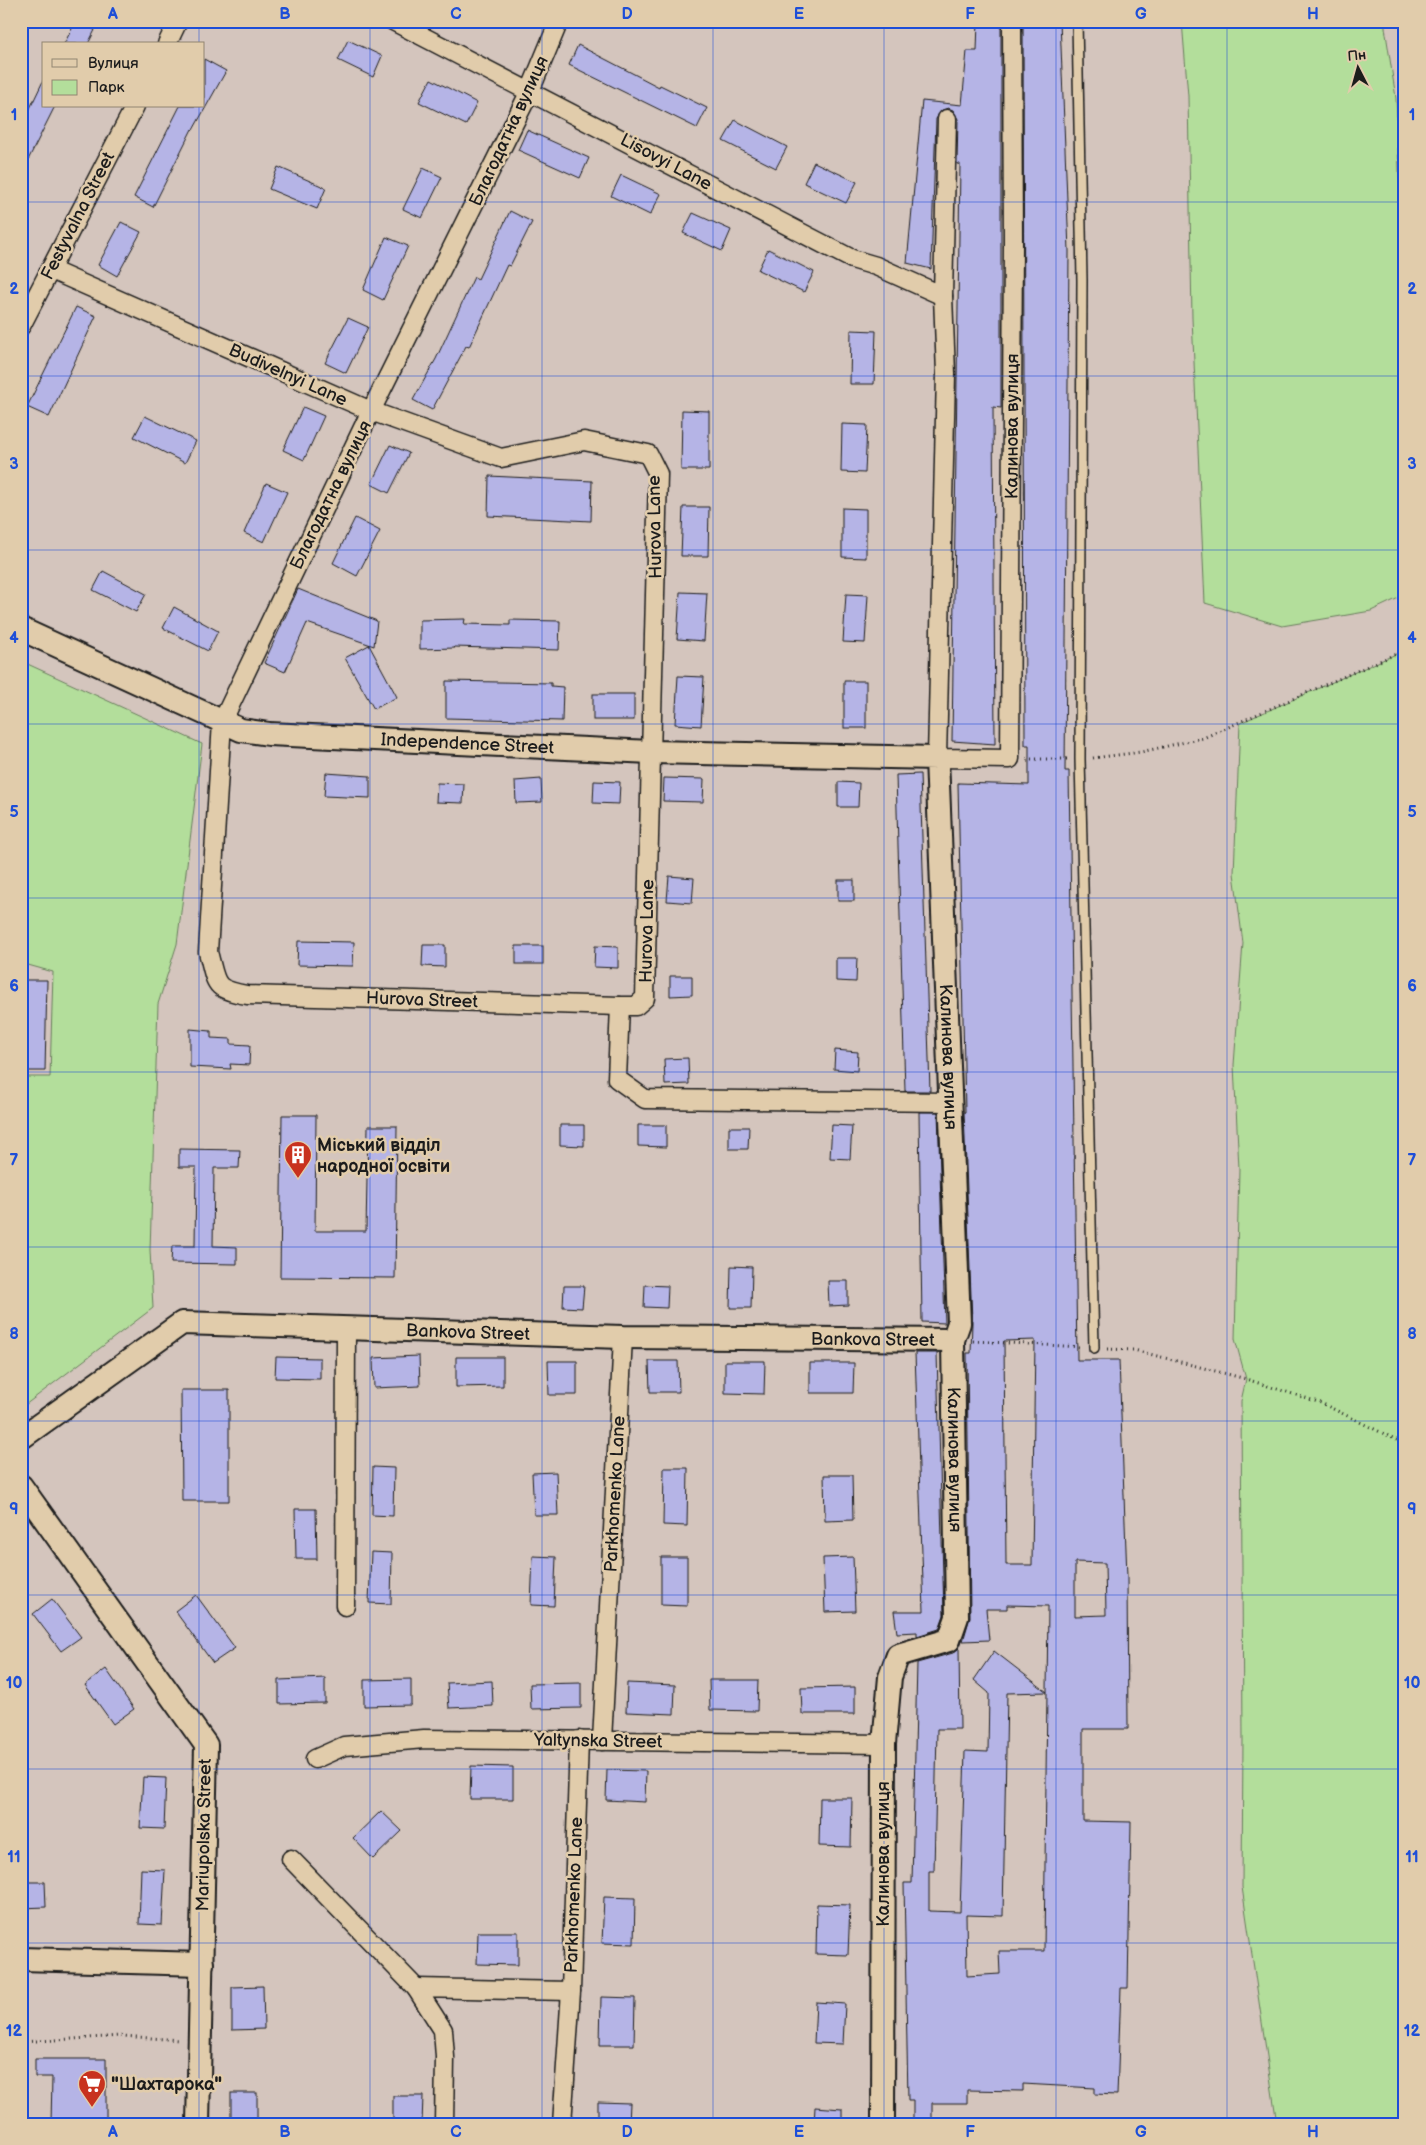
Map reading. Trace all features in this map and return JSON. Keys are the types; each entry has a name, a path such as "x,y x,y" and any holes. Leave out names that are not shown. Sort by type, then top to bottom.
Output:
{"street":[{"path":"168,42 178,21"},
{"name":"Lisovyi Lane","path":"393,21 852,260 876,266 943,296"},
{"name":"Благодатна вулиця","path":"225,991 217,982 208,952 222,722 371,411 530,91 559,21"},
{"name":"Калинова вулиця","path":"1010,759 1013,242 1012,21"},
{"name":"Festyvalna Street","path":"21,326 134,108"},
{"name":"Калинова вулиця","path":"883,2124 884,1744 890,1677 898,1655 949,1640 957,1617 952,1340 959,1323 936,758 946,374 943,296 947,119"},
{"name":"Budivelnyi Lane","path":"51,270 371,411 501,458 584,441 648,454"},
{"name":"Hurova Lane","path":"620,1006 636,1006 645,998 658,474 648,454"},
{"name":"Independence Street","path":"21,628 222,722 241,730 269,734 651,752 936,758"},
{"path":"936,758 1010,759"},
{"name":"Hurova Street","path":"225,991 247,995 620,1006"},
{"path":"620,1006 617,1079 645,1099 951,1102"},
{"name":"Bankova Street","path":"21,1438 182,1323 623,1337 952,1340"},
{"path":"345,1606 346,1329"},
{"name":"Parkhomenko Lane","path":"602,1741 623,1337"},
{"name":"Mariupolska Street","path":"21,1486 206,1744 198,2124"},
{"name":"Yaltynska Street","path":"315,1759 344,1746 424,1739 884,1744"},
{"name":"Parkhomenko Lane","path":"416,1988 571,1991 579,1740"},
{"path":"291,1859 416,1988 443,2030 445,2057 444,2124"},
{"path":"21,1959 202,1964"},
{"path":"562,2124 571,1991"}],"lane":[{"path":"1078,21 1082,280 1080,759 1094,1348"}],"path":[{"path":"1010,759 1080,759 1141,752 1203,738 1405,650"},
{"path":"952,1340 1134,1350 1246,1379 1321,1403 1405,1444"},
{"path":"21,2042 122,2036 200,2042"}],"green space":[{"path":"1182,21 1384,21 1396,98 1405,319 1405,595 1371,611 1282,626 1205,603 1192,318 1188,96"},
{"path":"1405,650 1405,2025 1403,2124 1277,2124 1242,1887 1241,1401 1246,1379 1235,1339 1239,1169 1234,1065 1243,943 1234,873 1240,723"},
{"path":"21,661 202,744 177,944 158,1004 150,1250 153,1308 21,1408 21,1077 50,1077 53,972 21,963"}],"building":[{"path":"76,21 95,30 89,42 65,42"},
{"path":"978,21 1001,21 1001,408 993,407 995,744 952,741 960,164 957,164 958,119 953,110 948,108 942,110 936,119 931,269 907,263 922,101 962,105 967,51 977,51"},
{"path":"1023,21 1060,21 1069,251 1065,771 1069,771 1077,1360 1119,1360 1127,1577 1128,1729 1083,1729 1083,1821 1131,1822 1128,1988 1121,1988 1117,2095 1095,2094 1095,2088 1023,2084 1023,2091 967,2090 967,2103 932,2103 932,2124 913,2124 913,2100 908,2100 904,1883 912,1883 917,1663 953,1653 959,1648 960,1729 937,1729 934,1871 929,1871 929,1911 960,1912 965,1751 988,1752 989,1693 974,1680 994,1651 1047,1692 1048,1606 1007,1605 1007,1609 986,1609 989,1640 963,1641 970,1617 967,1353 971,1353 972,1322 964,1112 958,783 1029,785 1029,745 1025,745","holes":["1035,1340 1032,1565 1006,1565 1004,1341","1075,1562 1105,1563 1106,1615 1075,1616","1047,1692 1044,1951 999,1951 1000,1974 967,1976 966,1915 1003,1916 1007,1693"]},
{"path":"348,40 382,56 373,77 338,60"},
{"path":"578,45 659,87 660,85 707,108 697,128 569,65"},
{"path":"205,60 226,71 193,130 192,129 153,207 134,197 179,108 205,108"},
{"path":"431,79 477,103 466,125 419,102"},
{"path":"42,83 42,108 54,108 21,174 21,127"},
{"path":"735,120 787,147 776,168 723,141"},
{"path":"527,130 589,158 580,178 518,150"},
{"path":"814,162 857,182 846,203 804,183"},
{"path":"278,167 326,188 317,209 269,189"},
{"path":"423,168 442,177 422,218 403,209"},
{"path":"621,175 661,194 650,215 611,196"},
{"path":"510,211 532,222 510,266 507,265 469,347 466,346 432,410 413,400 436,359 474,277 478,279"},
{"path":"693,213 731,230 722,251 683,233"},
{"path":"121,222 141,232 117,276 98,265"},
{"path":"386,237 408,246 383,300 363,290"},
{"path":"768,249 814,272 804,292 758,270"},
{"path":"76,307 96,316 49,417 27,407"},
{"path":"348,318 368,327 346,373 325,363"},
{"path":"851,330 876,331 874,384 850,384"},
{"path":"303,407 324,416 304,460 283,450"},
{"path":"682,410 709,411 709,470 681,470"},
{"path":"145,416 196,441 185,463 134,437"},
{"path":"842,424 867,425 865,473 841,472"},
{"path":"390,445 409,453 389,493 371,484"},
{"path":"489,476 592,481 591,521 488,516"},
{"path":"266,483 287,492 264,542 244,533"},
{"path":"683,507 709,507 708,556 681,556"},
{"path":"842,508 866,509 866,558 842,557"},
{"path":"355,518 380,531 357,576 333,563"},
{"path":"103,571 146,594 136,612 93,590"},
{"path":"298,589 377,621 374,646 307,623 285,672 264,663"},
{"path":"680,592 707,593 704,641 677,639"},
{"path":"846,594 868,595 865,643 843,642"},
{"path":"174,607 218,631 208,651 163,628"},
{"path":"465,619 464,624 510,625 510,620 560,621 559,650 454,647 420,649 420,620"},
{"path":"369,645 397,697 374,709 345,658"},
{"path":"678,676 704,677 701,726 675,724"},
{"path":"446,681 551,683 551,686 563,687 562,721 446,718"},
{"path":"844,681 866,681 866,728 844,728"},
{"path":"593,694 634,694 634,720 593,720"},
{"path":"326,773 370,776 370,798 324,796"},
{"path":"920,774 930,1091 905,1091 896,775"},
{"path":"664,778 704,779 703,802 663,801"},
{"path":"541,779 542,802 516,803 515,781"},
{"path":"594,781 620,782 619,804 593,803"},
{"path":"838,782 859,783 858,807 838,807"},
{"path":"437,783 464,784 463,803 436,802"},
{"path":"669,876 694,878 692,903 667,901"},
{"path":"838,880 854,880 854,901 838,901"},
{"path":"298,941 354,942 353,966 297,965"},
{"path":"423,945 445,945 445,967 422,966"},
{"path":"516,946 543,946 543,964 516,964"},
{"path":"595,946 618,947 618,968 594,967"},
{"path":"836,958 857,958 856,982 836,981"},
{"path":"670,976 692,976 692,995 670,996"},
{"path":"21,980 47,980 45,1071 21,1071"},
{"path":"190,1029 211,1031 211,1038 231,1039 231,1044 250,1045 249,1065 230,1064 231,1069 190,1067"},
{"path":"835,1050 858,1052 857,1071 834,1069"},
{"path":"688,1058 689,1084 665,1085 664,1059"},
{"path":"919,1112 938,1112 945,1323 922,1322"},
{"name":"Міський відділ народної освіти","path":"282,1115 316,1115 315,1231 366,1231 368,1126 397,1126 395,1278 280,1277"},
{"path":"560,1125 584,1125 584,1146 560,1145"},
{"path":"638,1125 666,1125 666,1147 638,1146"},
{"path":"832,1125 852,1126 850,1159 830,1158"},
{"path":"729,1127 749,1127 748,1149 729,1149"},
{"path":"179,1149 240,1150 239,1168 214,1168 213,1246 237,1247 237,1264 171,1263 172,1246 195,1246 196,1167 179,1167"},
{"path":"731,1266 752,1267 751,1308 730,1308"},
{"path":"828,1281 848,1281 848,1305 829,1306"},
{"path":"645,1285 668,1286 667,1308 644,1307"},
{"path":"564,1286 584,1286 582,1308 563,1307"},
{"path":"915,1353 937,1353 944,1615 939,1629 917,1636 917,1632 897,1633 894,1611 924,1611"},
{"path":"419,1356 420,1386 374,1388 373,1358"},
{"path":"276,1357 320,1358 320,1379 275,1378"},
{"path":"456,1357 503,1357 503,1386 456,1387"},
{"path":"548,1361 577,1361 577,1395 549,1395"},
{"path":"649,1361 678,1361 679,1392 650,1392"},
{"path":"725,1361 765,1361 764,1394 725,1393"},
{"path":"810,1363 854,1363 853,1393 810,1393"},
{"path":"181,1390 229,1390 229,1501 182,1501"},
{"path":"373,1467 394,1468 393,1516 372,1515"},
{"path":"664,1468 688,1468 687,1526 663,1525"},
{"path":"556,1472 558,1515 534,1515 532,1473"},
{"path":"824,1475 852,1475 853,1520 825,1521"},
{"path":"295,1509 316,1509 317,1559 296,1559"},
{"path":"371,1552 392,1553 391,1604 369,1603"},
{"path":"533,1556 556,1557 554,1606 531,1605"},
{"path":"661,1557 687,1557 687,1606 661,1605"},
{"path":"853,1557 855,1611 825,1612 823,1558"},
{"path":"196,1595 235,1648 213,1663 175,1611"},
{"path":"52,1599 81,1637 61,1651 33,1614"},
{"path":"106,1669 134,1709 113,1724 85,1685"},
{"path":"325,1678 325,1703 279,1704 279,1680"},
{"path":"411,1679 411,1705 364,1706 364,1680"},
{"path":"709,1680 758,1680 757,1711 710,1710"},
{"path":"492,1681 493,1706 449,1708 447,1683"},
{"path":"581,1683 581,1708 531,1709 530,1684"},
{"path":"627,1683 675,1685 674,1714 626,1712"},
{"path":"855,1687 855,1714 802,1714 801,1688"},
{"path":"471,1766 513,1767 513,1799 470,1799"},
{"path":"607,1770 646,1771 645,1802 606,1800"},
{"path":"143,1777 166,1778 164,1829 140,1828"},
{"path":"820,1798 852,1798 851,1847 819,1846"},
{"path":"381,1811 402,1831 373,1859 353,1838"},
{"path":"141,1869 165,1870 162,1925 139,1924"},
{"path":"21,1882 45,1882 46,1907 21,1908"},
{"path":"604,1897 635,1898 634,1944 602,1943"},
{"path":"817,1904 850,1905 848,1955 816,1954"},
{"path":"478,1932 518,1932 518,1965 477,1964"},
{"path":"263,1986 264,2029 232,2030 232,1987"},
{"path":"601,1997 635,1998 634,2045 600,2045"},
{"path":"816,2002 845,2004 843,2044 814,2043"},
{"path":"35,2059 106,2059 106,2124 51,2124 52,2077 35,2077"},
{"path":"231,2093 257,2093 257,2124 231,2124"},
{"path":"393,2096 423,2096 422,2124 393,2124"},
{"path":"598,2102 630,2103 629,2124 598,2124"},
{"path":"815,2107 842,2109 842,2124 814,2124"}],"place":[{"name":"Міський відділ народної освіти","path":"298,1179"},
{"name":"\"Шахтарока\"","path":"92,2108"}]}
